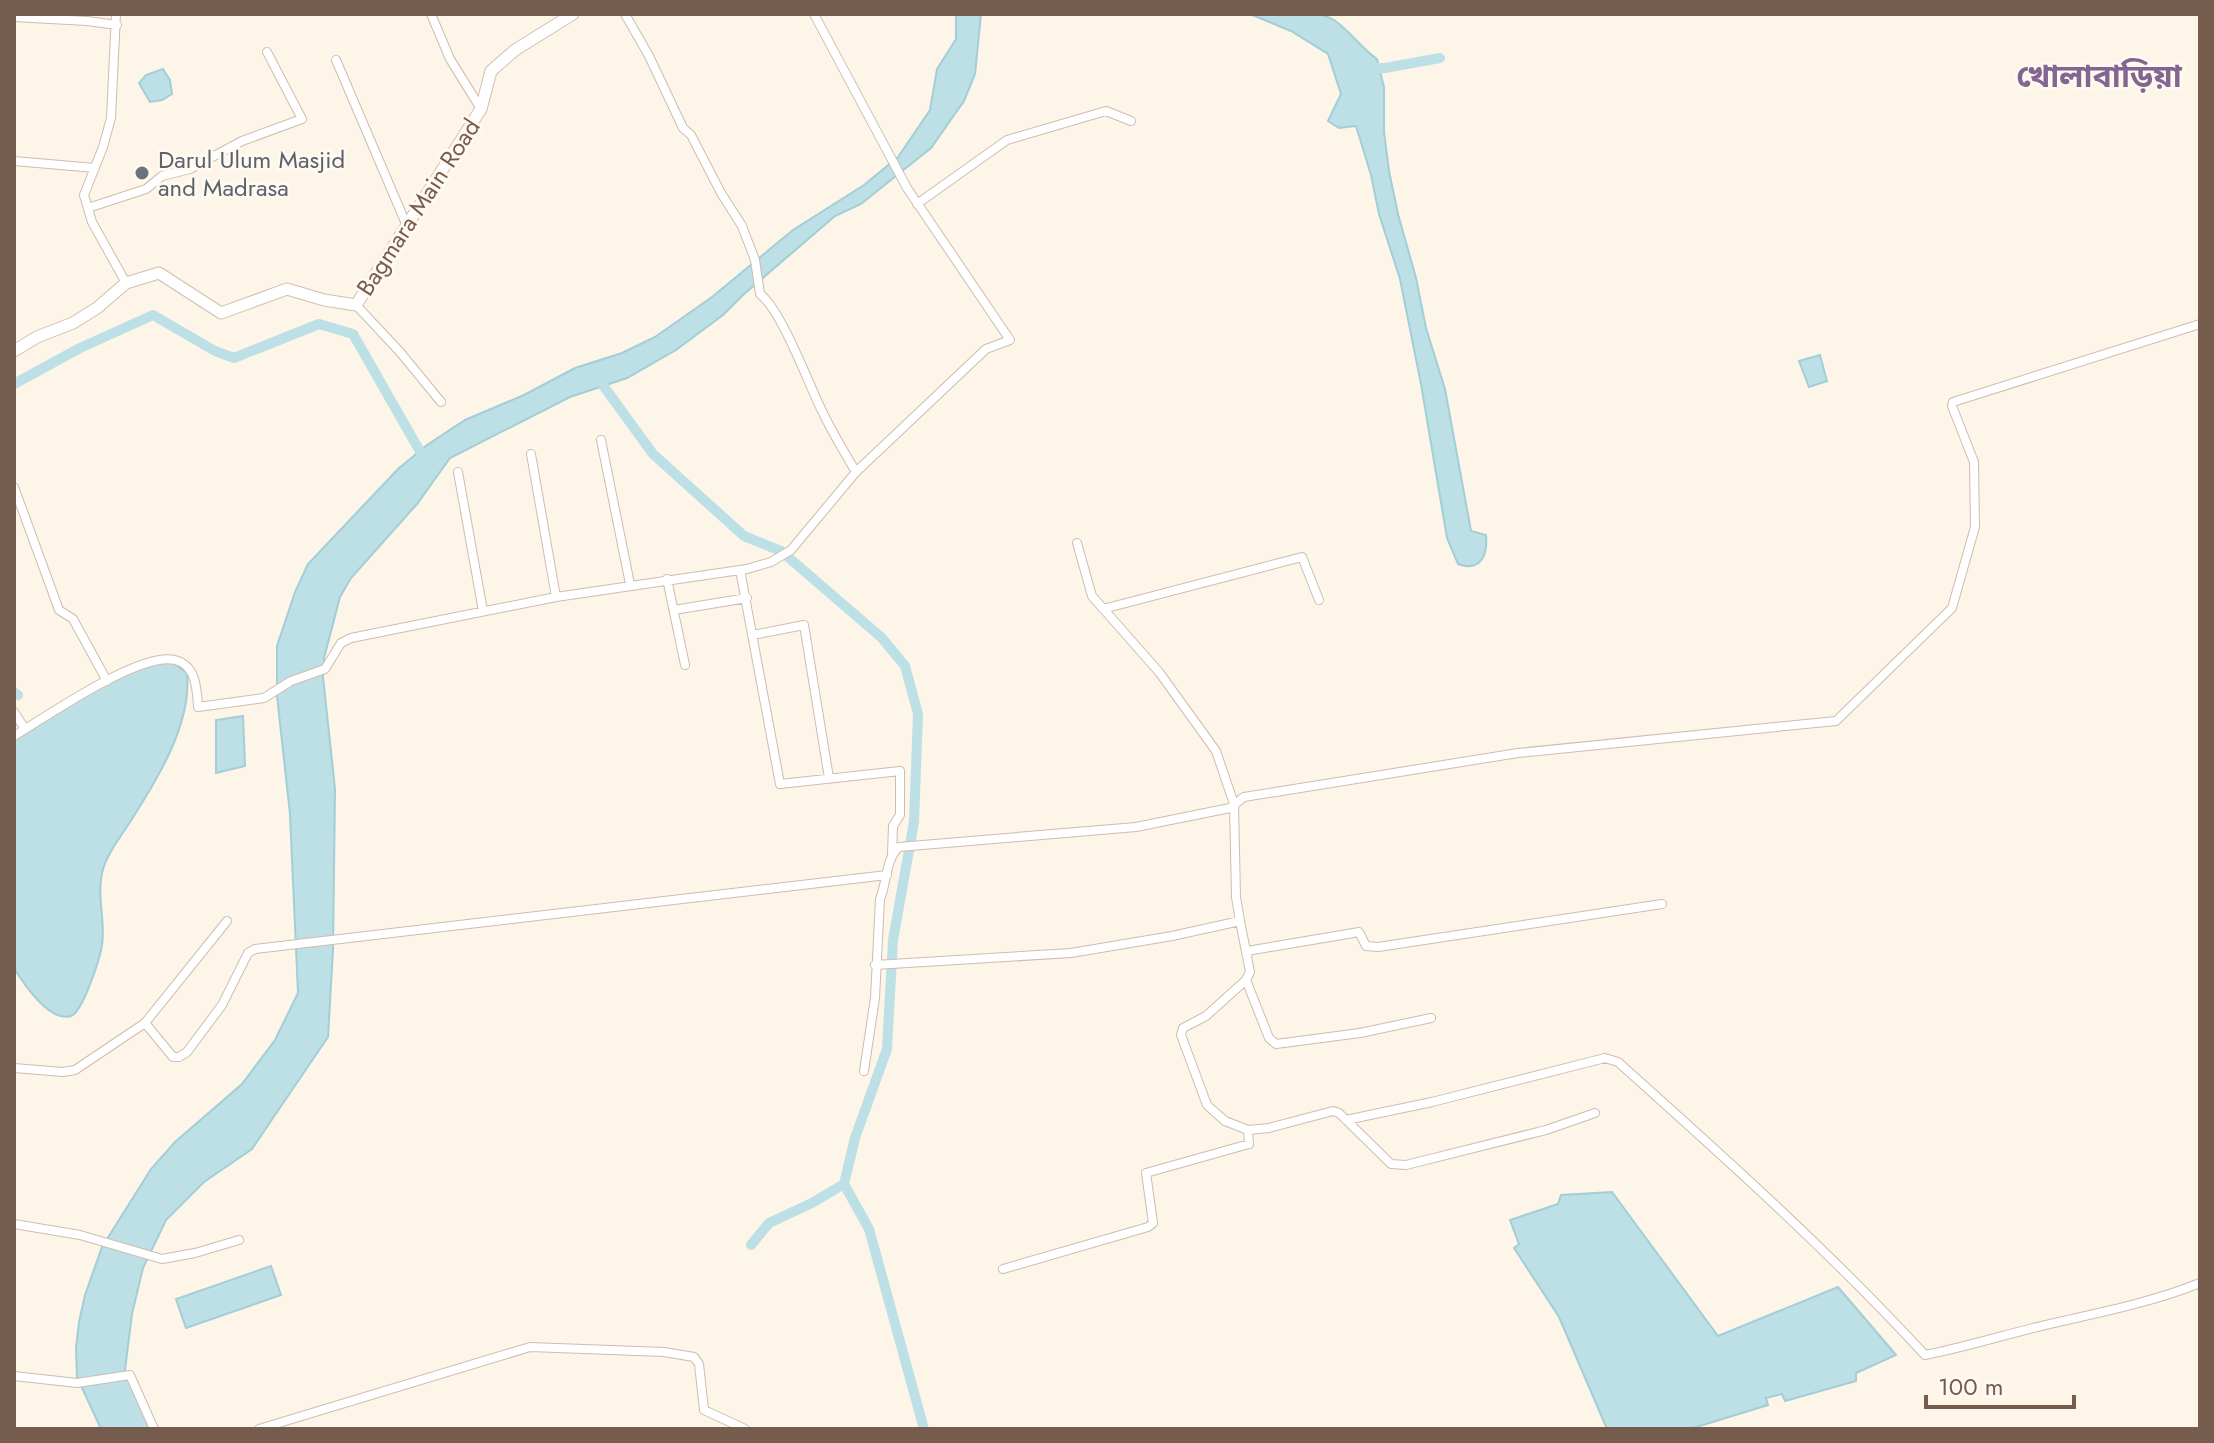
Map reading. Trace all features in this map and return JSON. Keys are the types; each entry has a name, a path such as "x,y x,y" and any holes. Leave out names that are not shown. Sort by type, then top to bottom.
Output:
{"street":[{"path":"116,14 111,118 84,195 92,222 126,283"},
{"path":"431,14 450,59 481,109"},
{"name":"Bagmara Main Road","path":"14,351 37,337 73,323 97,308 126,283 159,273 221,313 287,289 356,305 481,109 491,71 515,50 573,14"},
{"path":"625,14 683,128 691,135 742,226 755,260 760,294 767,299 856,472"},
{"path":"14,736 63,704 149,661 173,659 193,673 198,707 264,698 291,681 325,669 341,643 351,638 630,584 740,570 771,562 791,550 856,472 986,349 1010,340 907,188 814,14"},
{"path":"14,17 117,25"},
{"path":"88,208 146,189 162,176 190,169 242,141 302,119 267,52"},
{"path":"336,60 407,227"},
{"path":"917,204 1007,140 1106,111 1131,121"},
{"path":"14,161 95,168"},
{"path":"356,305 441,402"},
{"path":"895,851 924,845 1136,827 1230,808 1244,797 1518,753 1836,721 1952,608 1975,527 1974,462 1953,402 2200,324"},
{"path":"601,440 630,584"},
{"path":"531,454 556,597"},
{"path":"458,472 483,611"},
{"path":"14,487 59,610 73,619 107,681"},
{"path":"1077,543 1092,596 1159,672 1216,751 1234,804 1236,897 1250,972 1246,980 1206,1016 1187,1024 1181,1035 1207,1105 1225,1121 1248,1130 1269,1128 1333,1111 1391,1164 1406,1165 1546,1130 1595,1113"},
{"path":"1103,609 1302,557 1319,600"},
{"path":"740,570 780,784 900,771 900,815 893,826 895,851 880,899 875,998 864,1071"},
{"path":"667,579 685,665"},
{"path":"674,610 747,598"},
{"path":"753,635 804,625 829,778"},
{"path":"14,712 25,729"},
{"path":"145,1023 173,1057 179,1057 192,1047 222,1005 248,953 255,949 887,875"},
{"path":"1247,951 1359,932 1366,946 1378,947 1662,904"},
{"path":"14,1068 75,1070 145,1023 227,921"},
{"path":"875,965 1071,953 1240,921"},
{"path":"1246,980 1269,1038 1276,1044 1360,1033 1431,1018"},
{"path":"1346,1120 1432,1102 1605,1058 1618,1062 1783,1213 1878,1304 1925,1355 1971,1347 2032,1328 2145,1303 2200,1283"},
{"path":"1003,1269 1148,1227 1153,1223 1146,1173 1249,1144 1248,1130"},
{"path":"14,1224 102,1241 153,1258 182,1257 239,1240"},
{"path":"259,1429 530,1347 664,1352 694,1357 699,1364 704,1410 745,1429"},
{"path":"14,1376 77,1383 130,1375 154,1429"}],"water":[{"path":"1305,13 1326,16 1340,24 1377,59 1384,87 1384,132 1398,214 1426,328 1445,389 1471,531 1486,535 1486,550 1477,564 1458,564 1447,538 1400,279 1356,126 1339,128 1328,121 1341,94 1328,54 1291,31 1250,14"},
{"path":"956,14 981,14 975,74 964,101 931,148 861,204 835,216 723,315 676,350 627,378 570,397 450,458 417,504 351,578 340,597 324,658 323,677 335,789 333,950 328,1037 252,1149 204,1182 166,1220 143,1268 132,1314 125,1370 151,1429 101,1429 77,1377 76,1348 85,1295 102,1247 151,1169 175,1142 242,1084 275,1040 298,993 290,814 277,696 277,646 308,564 398,469 427,445 465,420 524,395 575,368 622,353 655,337 712,297 793,230 864,185 898,157 930,110 937,69 956,39"},
{"path":"163,69 170,80 172,94 150,102 139,83 146,75"},
{"path":"1820,355 1827,381 1809,387 1799,361"},
{"path":"163,662 172,662 187,673 187,692 179,730 162,768 104,866 100,886 101,952 81,1005 71,1016 63,1017 54,1014 38,1000 14,968 14,739 104,684"},
{"path":"243,716 245,766 216,773 216,720"},
{"path":"1612,1192 1718,1336 1838,1287 1896,1355 1856,1373 1856,1381 1785,1401 1782,1394 1766,1398 1768,1405 1690,1429 1607,1429 1559,1317 1514,1248 1519,1244 1510,1220 1558,1204 1561,1195"},
{"path":"271,1266 281,1295 186,1328 176,1299"}],"waterway":[{"path":"1367,68 1385,68 1440,58"},
{"path":"14,384 80,348 153,315 215,351 234,358 319,324 353,334 426,462"},
{"path":"597,377 653,454 744,536 781,551 882,638 905,666 918,714 914,822 893,940 887,1049 855,1138 844,1184 869,1229 924,1429"},
{"path":"14,692 18,695"},
{"path":"751,1245 769,1223 844,1184"}],"place":[{"name":"Darul Ulum Masjid and Madrasa","path":"142,173"}],"district":[{"name":"খোলাবাড়িয়া","path":"2099,76"}]}
